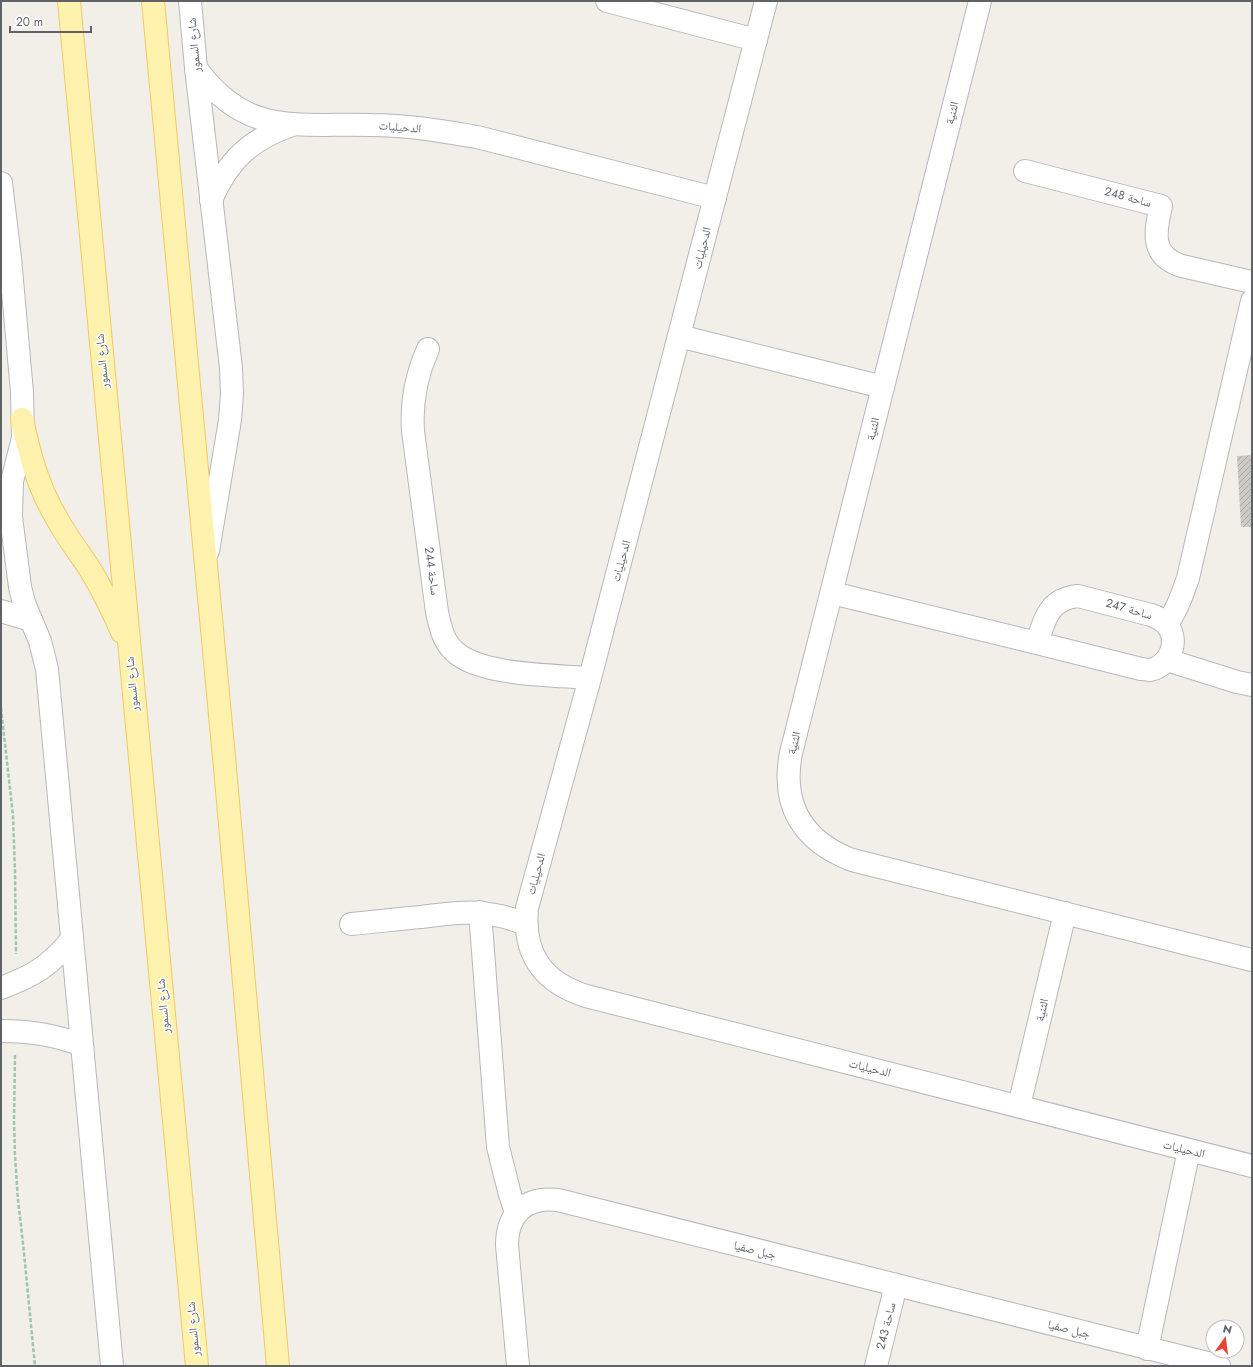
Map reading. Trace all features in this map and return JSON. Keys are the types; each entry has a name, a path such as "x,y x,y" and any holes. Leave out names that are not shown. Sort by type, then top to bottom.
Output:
{"main road":[{"name":"شارع السمور","path":"69,1 197,1366"},
{"name":"شارع السمور","path":"153,1 206,564 278,1366"},
{"path":"22,419 29,449 42,490 55,517 103,592 129,647"}],"street":[{"name":"شارع السمور","path":"190,1 196,68 231,368 232,394 230,420 206,564"},
{"path":"607,1 756,40"},
{"name":"الدحيليات","path":"766,1 590,678 527,908 526,924 532,952 539,965 548,976 572,992 1252,1166"},
{"name":"الثنية","path":"980,1 788,770 788,787 792,803 799,819 808,833 821,845 836,854 852,860 1252,960"},
{"name":"الدحيليات","path":"196,68 215,92 228,102 256,118 272,123 292,125 372,125 438,130 477,138 715,198"},
{"name":"الدحيليات","path":"211,200 217,185 235,159 259,139 273,131 292,125"},
{"name":"ساحة 248","path":"1025,170 1161,206 1156,227 1156,235 1157,244 1166,258 1174,264 1252,282"},
{"path":"1,183 18,344 22,392 23,438 12,480 6,524 24,603 40,641 47,669 112,1366"},
{"path":"1167,624 1180,602 1188,578 1252,301"},
{"path":"679,336 883,387"},
{"name":"ساحة 244","path":"428,349 421,364 416,381 412,414 412,431 437,612 445,640 454,652 469,661 489,668 508,672 590,678"},
{"path":"832,593 1141,669 1150,670 1160,666 1167,660 1252,686"},
{"name":"ساحة 247","path":"1037,643 1047,613 1053,606 1069,597 1078,596 1160,618 1167,624 1172,632 1172,651 1167,660"},
{"path":"1,611 31,620"},
{"path":"351,924 464,912 480,912 511,918 526,924"},
{"path":"480,912 498,1147 516,1213 510,1223 507,1234 507,1245 518,1366"},
{"name":"الثنية","path":"1019,1106 1065,913"},
{"path":"1,988 31,976 47,966 60,954 72,939"},
{"path":"1,1031 40,1033 82,1045"},
{"path":"1147,1349 1189,1150"},
{"name":"جبل صفيا","path":"516,1213 535,1200 546,1198 558,1200 1219,1366"},
{"name":"ساحة 243","path":"876,1366 896,1285"}],"building":[{"path":"1252,455 1252,527 1241,527 1237,456"}]}
